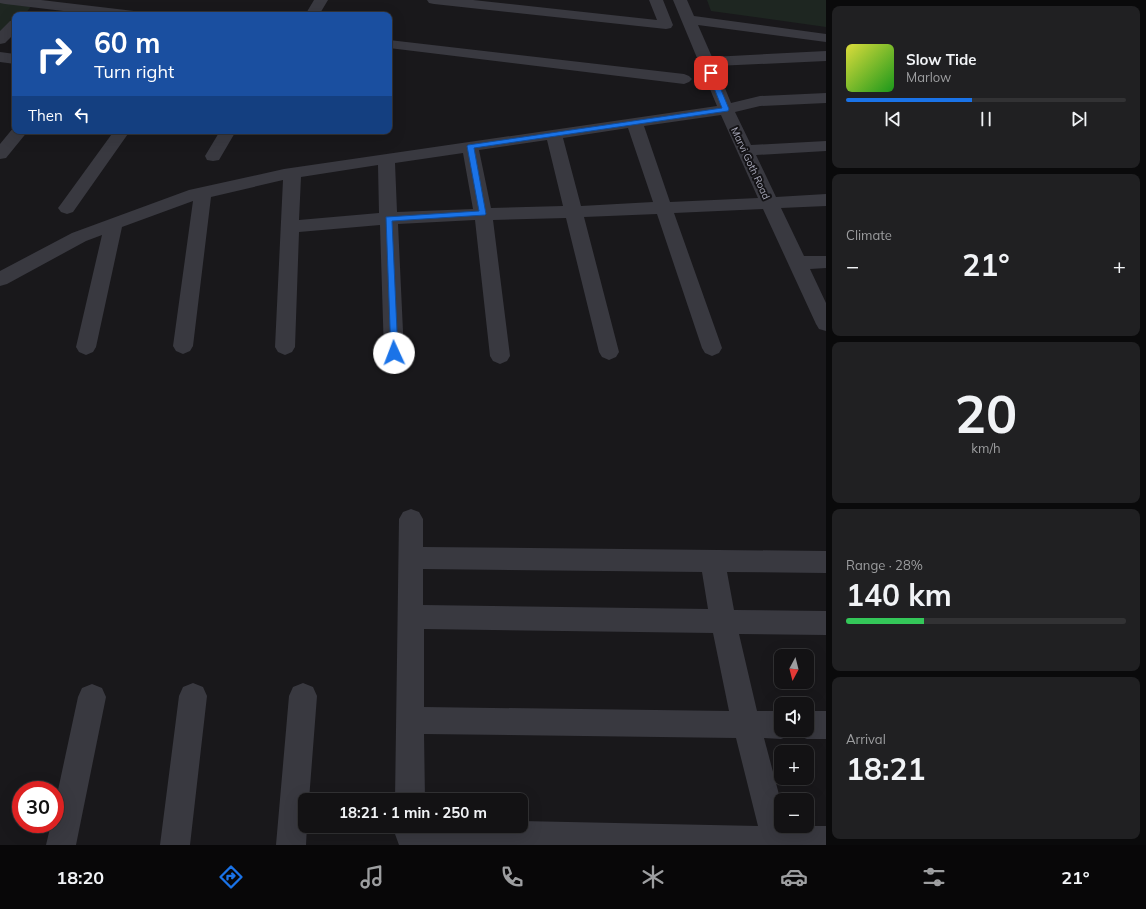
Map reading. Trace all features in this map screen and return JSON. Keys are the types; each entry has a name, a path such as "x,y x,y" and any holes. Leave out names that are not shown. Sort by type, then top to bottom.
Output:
{"street":[{"path":"5,0 109,12"},
{"path":"314,12 321,0"},
{"path":"434,0 501,3 666,25 656,0"},
{"name":"Marvi Goth Road","path":"680,0 726,109 826,324"},
{"path":"26,12 34,3"},
{"path":"688,18 826,38"},
{"path":"0,40 12,27"},
{"path":"392,44 684,78"},
{"path":"706,62 826,56"},
{"path":"0,57 12,59"},
{"path":"0,279 79,237 189,196 292,173 726,109 760,101 826,98"},
{"path":"634,122 712,348"},
{"path":"0,154 17,134"},
{"path":"67,208 120,134"},
{"path":"213,156 226,134"},
{"path":"554,134 609,352"},
{"path":"470,146 483,214 500,356"},
{"path":"745,150 826,146"},
{"path":"386,159 394,353"},
{"path":"285,347 292,173"},
{"path":"183,346 203,193"},
{"path":"290,227 389,218 574,212 826,200"},
{"path":"86,347 114,224"},
{"path":"798,263 826,262"},
{"path":"410,793 411,519"},
{"path":"411,558 826,562"},
{"path":"713,560 723,622 746,725 777,843"},
{"path":"410,617 826,623"},
{"path":"175,845 193,696"},
{"path":"291,845 303,696"},
{"path":"62,845 92,697"},
{"path":"410,720 774,725"},
{"path":"814,725 826,725"},
{"path":"410,835 777,843 826,841"}],"shaded area":[{"path":"0,0 34,3 26,12 12,12 12,27 0,40"},
{"path":"707,0 826,0 826,27 711,11"}],"route":[{"path":"394,353 389,218 483,214 470,146 726,109 711,73"}]}
